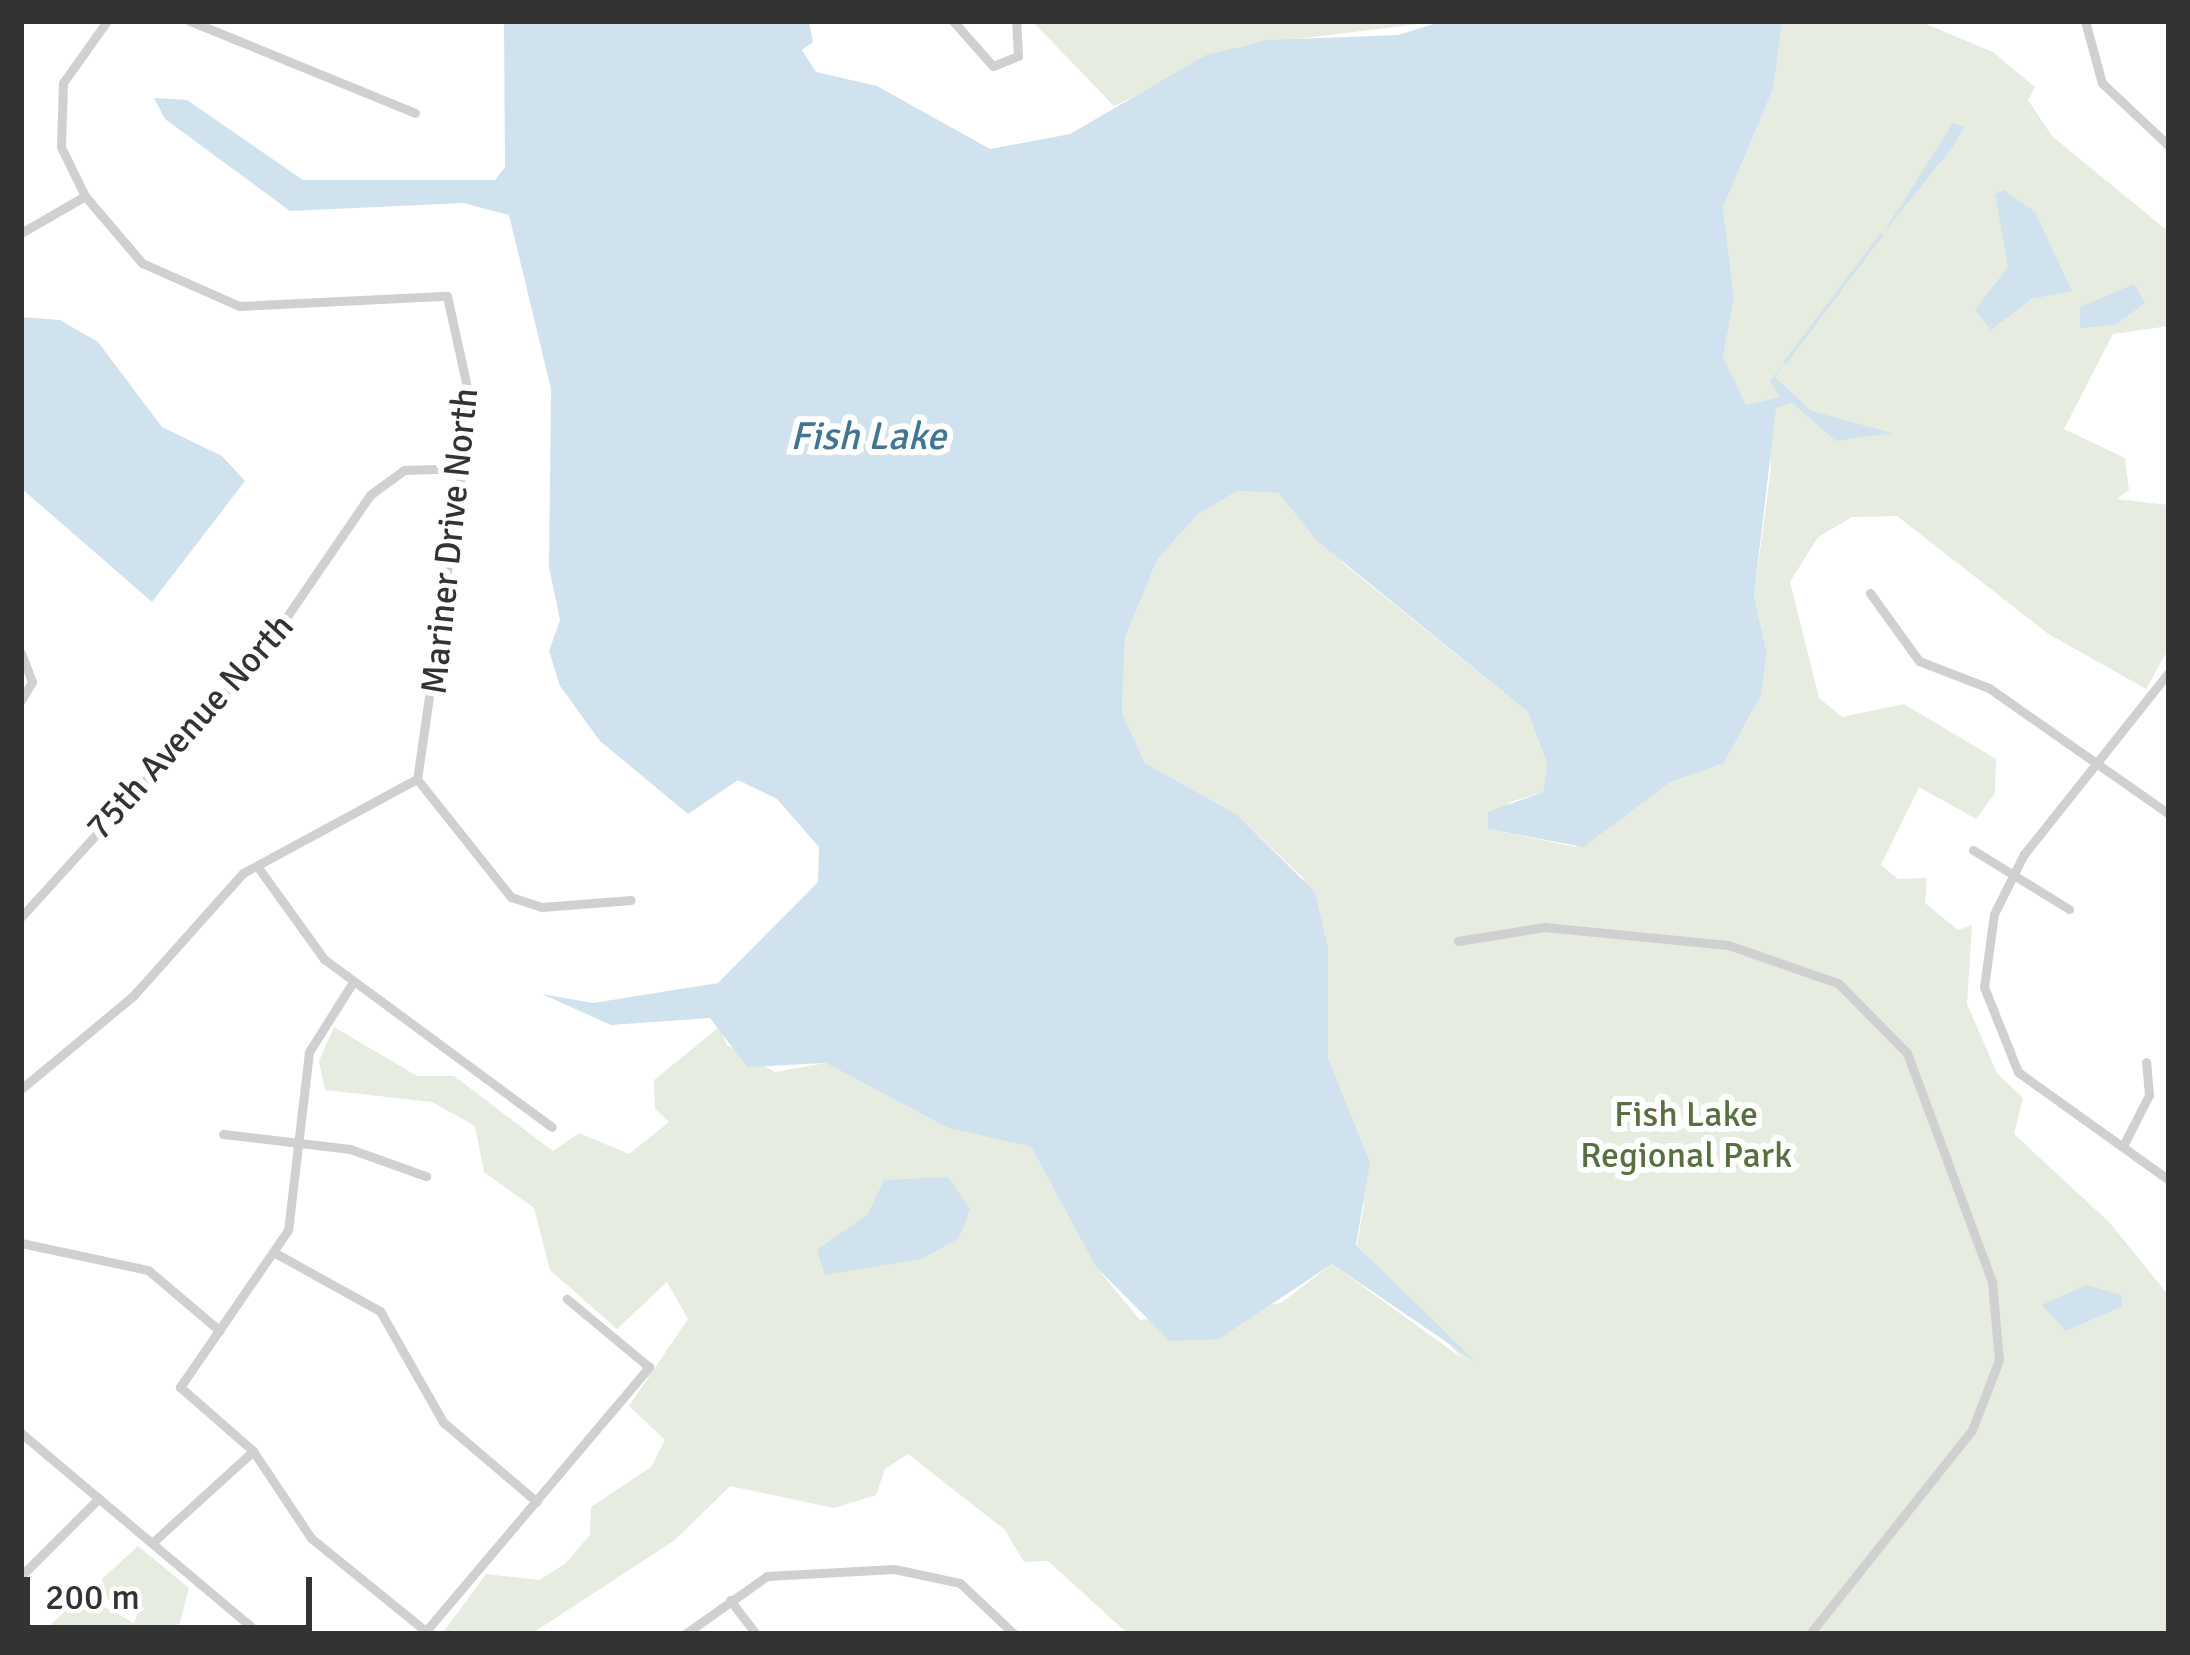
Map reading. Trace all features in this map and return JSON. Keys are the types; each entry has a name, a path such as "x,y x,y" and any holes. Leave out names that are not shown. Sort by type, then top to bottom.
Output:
{"street":[{"path":"21,233 86,196 62,147 59,104 82,46 107,21"},
{"path":"190,21 415,112"},
{"path":"953,21 993,66 1018,56 1016,21"},
{"path":"2081,22 2102,83 2169,146"},
{"name":"Mariner Drive North","path":"86,196 142,262 214,300 267,308 444,292 470,376 464,468 417,779"},
{"name":"75th Avenue North","path":"21,917 264,650 370,495 404,470 464,468"},
{"path":"1870,593 1919,662 1989,688 2102,758 2169,814"},
{"path":"21,653 32,671 21,700"},
{"path":"2169,672 2013,872 1984,971 1991,1027 2034,1087 2169,1180"},
{"path":"21,1089 133,997 224,890 257,866 417,779 512,898 542,908 631,900"},
{"path":"1973,850 2069,909"},
{"path":"257,866 353,982 552,1127"},
{"path":"1458,941 1544,927 1729,945 1838,983 1907,1053 1992,1282 1999,1360 1972,1430 1810,1634"},
{"path":"353,982 309,1052 305,1147 277,1254 180,1387 253,1451 311,1538 427,1633 649,1367 567,1298"},
{"path":"2123,1146 2149,1095 2146,1062"},
{"path":"223,1134 305,1147 426,1176"},
{"path":"21,1243 148,1270 220,1331"},
{"path":"277,1254 380,1311 442,1422 537,1502"},
{"path":"21,1433 260,1634"},
{"path":"152,1543 253,1451"},
{"path":"21,1576 99,1498"},
{"path":"685,1634 730,1600 788,1570 920,1570 960,1582 1015,1634"},
{"path":"730,1600 756,1634"}],"green space":[{"path":"1032,21 1443,21 1240,46 1114,106"},
{"name":"Fish Lake Regional Park","path":"1771,21 1919,21 1993,52 2035,87 2028,100 2052,136 2169,232 2169,326 2113,334 2064,429 2125,458 2129,490 2117,499 2169,505 2169,648 2146,689 2047,633 1897,516 1852,517 1818,537 1790,582 1819,698 1842,717 1904,704 1996,759 1995,793 1976,819 1919,787 1881,865 1898,879 1927,878 1925,903 1958,930 1972,925 1967,1004 1997,1073 2023,1098 2014,1134 2110,1223 2169,1296 2169,1634 1128,1634 1048,1561 1024,1562 1005,1530 908,1454 885,1469 876,1495 834,1508 730,1486 675,1540 531,1634 442,1634 486,1574 539,1580 565,1564 590,1535 591,1507 651,1467 665,1440 629,1406 688,1319 667,1282 617,1329 550,1270 534,1208 484,1172 475,1126 432,1102 325,1090 319,1061 334,1027 417,1076 454,1076 553,1151 579,1133 629,1154 669,1122 655,1109 654,1080 719,1027 727,1045 775,1072 826,1063 948,1128 1031,1147 1096,1267 1140,1320 1281,1303 1332,1264 1463,1359 1357,1245 1364,1204 1328,1059 1328,948 1303,878 1236,814 1145,763 1122,713 1125,638 1157,560 1197,515 1237,491 1279,493 1345,565 1528,712 1547,764 1543,792 1510,802 1488,829 1576,847 1669,783 1724,763 1761,695 1767,654 1754,596 1771,468 1768,428 1740,400 1723,358 1734,297 1723,208 1773,89"},
{"path":"138,1546 189,1588 180,1623 161,1634 40,1634 83,1595 134,1623 141,1605 108,1600 102,1579"}],"water":[{"name":"Fish Lake","path":"504,21 809,21 813,42 802,50 816,72 877,86 990,149 1070,134 1206,55 1268,40 1398,35 1443,21 1782,21 1773,89 1723,208 1734,297 1723,358 1746,405 1780,397 1770,381 1785,362 1775,377 1811,411 1892,433 1836,441 1792,403 1776,408 1754,596 1767,654 1761,695 1724,763 1669,783 1583,847 1488,829 1488,812 1543,792 1547,764 1528,712 1316,540 1279,493 1237,491 1197,515 1157,560 1125,638 1122,713 1145,763 1236,814 1315,892 1328,948 1328,1059 1370,1162 1356,1245 1477,1363 1332,1264 1219,1339 1170,1341 1096,1267 1031,1147 948,1128 826,1063 747,1067 710,1018 611,1025 542,994 593,1003 718,983 818,882 819,847 777,799 738,780 688,814 600,741 560,686 549,651 560,620 549,567 551,389 509,215 463,203 290,211 165,119 154,98 187,100 303,180 495,180 505,167"},
{"path":"1953,123 1964,127 1954,145 1882,235"},
{"path":"2004,190 2035,212 2072,291 2031,299 1991,330 1975,310 2008,267 1995,194"},
{"path":"2134,284 2145,303 2115,325 2080,328 2080,307"},
{"path":"21,317 60,320 98,342 162,427 222,456 245,481 152,602 21,488"},
{"path":"948,1177 970,1209 959,1238 921,1259 825,1275 817,1250 868,1214 884,1180"},
{"path":"2086,1285 2121,1295 2122,1306 2066,1331 2042,1305"}],"waterway":[{"path":"1785,362 1881,234"}]}
